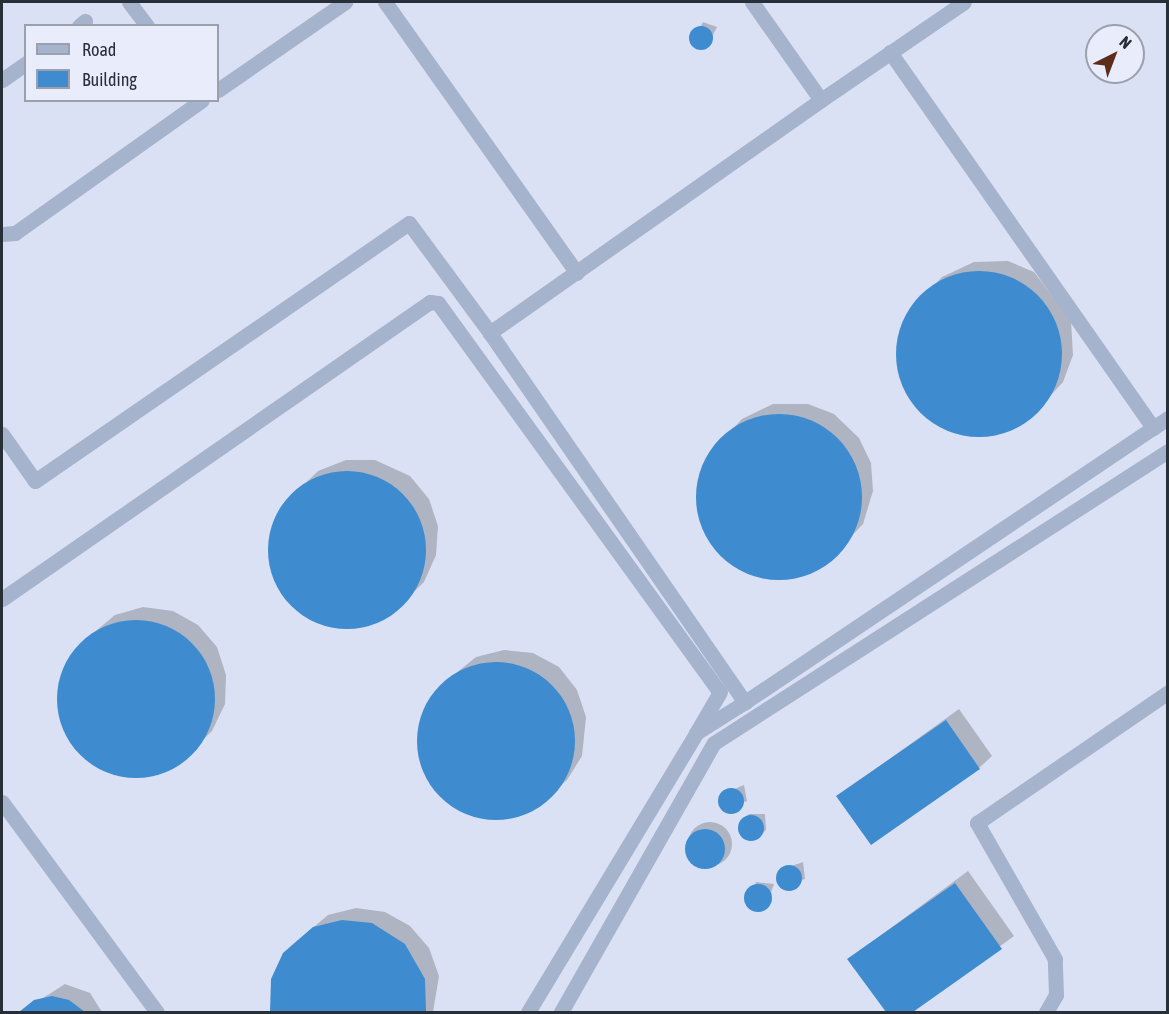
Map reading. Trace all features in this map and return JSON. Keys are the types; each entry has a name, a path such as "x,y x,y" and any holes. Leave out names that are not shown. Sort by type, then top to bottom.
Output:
{"street":[{"path":"129,2 146,24"},
{"path":"219,89 345,2"},
{"path":"385,2 577,273"},
{"path":"752,2 821,100"},
{"path":"490,333 964,2"},
{"path":"890,52 1153,428"},
{"path":"2,80 24,64"},
{"path":"2,234 15,233 199,102"},
{"path":"2,434 35,482 409,223 490,333 745,702"},
{"path":"2,599 430,302 438,303 720,692 528,1012"},
{"path":"696,733 1167,418"},
{"path":"561,1012 714,743 1167,451"},
{"path":"1046,1012 1056,995 1055,958 977,823 1167,692"},
{"path":"2,802 157,1012"}],"building":[{"path":"701,26 710,29 713,38 710,47 701,50 692,47 689,38 692,29"},
{"path":"979,271 1011,278 1038,295 1055,322 1062,354 1055,386 1038,413 1011,430 979,437 947,430 920,413 903,386 896,354 903,322 920,295 947,278"},
{"path":"779,414 811,421 838,438 855,465 862,497 855,529 838,556 811,573 779,580 747,573 720,556 703,529 696,497 703,465 720,438 747,421"},
{"path":"347,471 362,472 377,477 391,484 403,494 413,506 420,520 425,535 425,565 420,580 413,594 403,606 391,616 377,623 362,628 347,629 332,628 317,623 303,616 291,606 281,594 274,580 269,565 268,550 269,535 274,520 281,506 291,494 303,484 317,477 332,472"},
{"path":"136,620 151,621 166,626 180,633 192,643 202,655 209,669 214,684 214,714 209,729 202,743 192,755 180,765 166,772 151,777 136,778 121,777 106,772 92,765 80,755 70,743 63,729 58,714 57,699 58,684 63,669 70,655 80,643 92,633 106,626 121,621"},
{"path":"496,662 511,663 526,668 540,675 552,685 562,697 569,711 574,726 574,756 569,771 562,785 552,797 540,807 526,814 511,819 496,820 481,819 466,814 452,807 440,797 430,785 423,771 418,756 417,741 418,726 423,711 430,697 440,685 452,675 466,668 481,663"},
{"path":"946,720 980,769 871,845 836,796"},
{"path":"731,788 740,792 744,801 740,810 731,814 722,810 718,801 722,792"},
{"path":"751,815 760,819 764,828 760,837 751,841 742,837 738,828 742,819"},
{"path":"705,829 719,835 725,849 719,863 705,869 691,863 685,849 691,835"},
{"path":"789,865 798,869 802,878 798,887 789,891 780,887 776,878 780,869"},
{"path":"955,883 1002,949 913,1012 886,1012 847,959"},
{"path":"758,884 768,888 772,898 768,908 758,912 748,908 744,898 748,888"},
{"path":"342,920 372,923 405,944 425,979 426,1012 270,1012 271,979 283,953 313,927"},
{"path":"52,996 69,1000 85,1012 19,1012 34,1000"}]}
